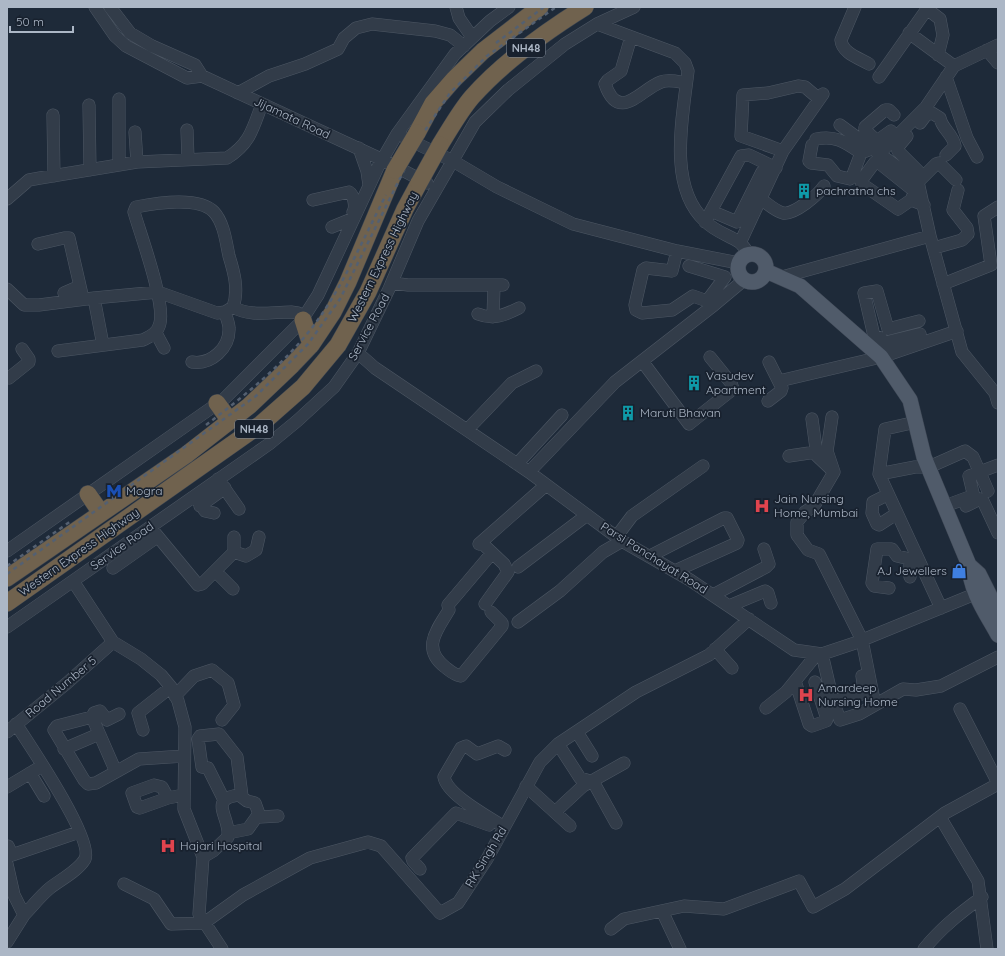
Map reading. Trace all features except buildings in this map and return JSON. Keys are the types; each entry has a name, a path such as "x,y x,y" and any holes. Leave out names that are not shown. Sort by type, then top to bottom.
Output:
{"highway":[{"name":"Western Express Highway","path":"7,578 186,454 230,421 249,406 311,344 333,312 348,282 389,165 417,132 433,103 454,80 483,51 540,7"},
{"name":"Western Express Highway","path":"7,603 261,424 303,387 338,345 368,292 405,209 419,183 440,145 472,97 497,73 539,37 586,7"},
{"path":"303,320 311,344"},
{"path":"217,404 230,421"},
{"path":"88,494 101,513"}],"main road":[{"path":"742,253 754,254 762,258 767,266 765,275 758,281 753,282 744,280 739,273 742,253"},
{"path":"766,271 800,286 884,352 910,400 924,457 969,565 980,574 986,590 998,635"},
{"path":"986,590 998,612"}],"street":[{"name":"Jijamata Road","path":"96,7 115,36 126,46 187,78 202,76"},
{"name":"Jijamata Road","path":"110,7 130,33 152,46 195,66 202,76 359,148 389,165 437,188"},
{"path":"456,7 468,42"},
{"path":"365,189 389,165 397,134 455,54 490,20 509,7"},
{"name":"Service Road","path":"7,627 150,527 197,501 221,484 297,421 334,386 358,353 392,282 418,221 475,122 508,90 564,44 597,24 634,7"},
{"path":"855,7 841,40 841,44 844,49 869,64"},
{"path":"879,77 909,33 928,9 940,19 943,35 938,55"},
{"path":"238,93 270,76 338,49 344,38 356,28 372,24 435,31 468,42"},
{"path":"597,24 674,53 685,63 688,71 681,135 682,178 694,209 705,222 742,253"},
{"path":"909,33 954,66"},
{"path":"631,37 621,71 608,80 606,84 613,98 623,103 630,102 661,82 668,81 686,83"},
{"path":"836,138 842,126 877,141 926,108 954,66 998,45"},
{"path":"987,50 998,63"},
{"path":"946,77 967,138 977,157"},
{"path":"742,253 762,200 783,151 820,96 805,87 798,86 768,93 743,95 741,136 783,151"},
{"path":"119,99 120,165"},
{"path":"8,196 29,180 137,162 227,158 240,150 247,142 262,104"},
{"path":"89,105 90,170"},
{"path":"861,153 850,179 837,176 828,165 810,163 814,142 829,137 836,138 861,153 877,151 892,131 889,110 882,111 865,127 865,136 877,151 917,178"},
{"path":"946,155 954,148 955,142 942,125 940,118 932,113 926,115 897,148 917,178 925,204 930,231 962,352 994,393 998,403"},
{"path":"53,114 54,176"},
{"path":"187,130 188,160"},
{"path":"135,132 137,162"},
{"path":"397,134 453,161 497,187 573,224 693,254 742,253"},
{"path":"7,551 217,404 273,352 303,320 318,295 365,189 367,171 359,148"},
{"path":"705,222 743,155 749,154 776,168"},
{"path":"917,178 931,158"},
{"path":"782,277 930,231 962,240 968,234 967,228 953,210 956,185 939,163 917,178"},
{"path":"711,211 736,222 762,172"},
{"path":"762,200 777,210 785,213 792,211 815,197 824,186"},
{"path":"313,200 349,192 352,195 355,213"},
{"path":"911,200 925,204"},
{"path":"58,351 143,340 156,333 160,323 158,292 134,210 138,206 172,202 202,205 214,212 220,222 236,286 235,299 229,310 228,335 223,348 214,357 205,362 192,362"},
{"path":"944,284 991,265 984,216 998,207"},
{"path":"340,217 355,213"},
{"path":"332,227 355,213"},
{"path":"38,244 69,238 80,286 88,298 103,346"},
{"path":"677,251 672,270 646,268 643,270 635,305 636,310 640,313 672,310 692,296 711,303"},
{"path":"529,472 615,382 697,319 711,303 725,277 690,266 693,254"},
{"path":"711,303 744,280"},
{"path":"392,282 408,285 499,285 493,317"},
{"path":"64,293 80,286"},
{"path":"7,289 24,305 39,306 88,298 158,292 217,313 229,310 251,313 291,312 298,313 303,320"},
{"path":"884,352 881,338 874,336 864,293 875,290 877,291 888,329 918,321"},
{"path":"678,307 688,310 697,319"},
{"path":"478,314 493,317 504,315 519,308"},
{"path":"779,381 957,331"},
{"path":"156,333 164,348"},
{"path":"884,352 920,334"},
{"path":"7,377 9,378 29,362 29,359 22,349"},
{"name":"Parsi Panchayat Road","path":"358,353 375,368 529,472 619,539 650,556 713,595 794,650 820,654 858,642 986,590"},
{"path":"642,362 689,424 733,389 731,383 710,358"},
{"path":"768,401 782,390 769,362"},
{"path":"467,430 512,383 536,371"},
{"path":"517,464 562,415"},
{"path":"832,417 827,451 834,472 814,506 805,512 797,522 798,536 808,550 819,554 858,642 875,705"},
{"path":"812,419 816,452 822,462 834,472"},
{"path":"916,422 885,429 879,474 914,560 940,608"},
{"path":"879,474 915,467 929,467 965,451 973,457 988,491"},
{"path":"789,456 816,452"},
{"path":"946,510 972,496 973,493 968,478 998,465"},
{"path":"518,622 560,592 619,539 632,516 703,466"},
{"path":"221,484 239,509"},
{"path":"492,553 448,606 449,610 433,637 431,646 438,661 456,675 461,676 502,626 502,623 488,608 508,572 504,564 492,553 480,543 546,485"},
{"path":"887,495 873,502 872,513 877,524 879,525 896,514"},
{"path":"946,510 980,499 985,502 998,533"},
{"path":"197,501 204,511 214,513"},
{"path":"518,567 587,514"},
{"path":"650,556 724,518 728,518 738,540 737,543 675,571"},
{"path":"150,527 198,584 202,584 234,552 234,537"},
{"path":"113,568 157,537"},
{"path":"234,552 246,556 256,550 259,537"},
{"path":"713,595 766,567 769,564 764,549"},
{"path":"890,588 874,586 872,583 876,549 892,549 898,556 914,560"},
{"path":"910,577 914,560"},
{"path":"215,571 233,589"},
{"path":"73,581 114,642 141,659 173,691 183,716 185,727 184,809 203,857 199,914 222,949"},
{"path":"729,606 765,592 768,593 771,604"},
{"name":"RK Singh Rd","path":"204,923 243,895 310,858 368,842 381,846 440,913 458,903 487,859 540,762 558,744 636,692 709,655 749,619"},
{"name":"Road Number 5","path":"12,728 114,642"},
{"path":"833,701 860,696 864,690 858,642"},
{"path":"715,649 732,668"},
{"path":"766,708 781,697 820,654"},
{"path":"820,654 840,720 858,715 903,689 916,690 941,686 998,657"},
{"path":"143,730 138,713 194,676 212,670 228,683 234,705 222,720"},
{"path":"795,681 809,724 812,726 826,722 827,719 815,682"},
{"path":"611,929 624,919 684,906 724,909 799,881 812,907 845,889 940,817 997,780 960,709"},
{"path":"120,714 107,720 100,711 94,713 92,718 54,728 55,734 64,749 88,784 96,783 143,758 184,751 199,745"},
{"path":"92,718 116,772"},
{"path":"7,942 24,915 44,893 80,865 85,858 86,850 66,804 42,766 12,728"},
{"path":"577,732 592,756"},
{"path":"64,749 99,734"},
{"path":"224,800 208,768 202,767 198,738 200,736 218,734 221,736 237,756 242,796 247,801 257,805 258,815 248,829 228,833"},
{"path":"558,744 580,778 590,781 595,785 616,823"},
{"path":"503,829 472,807 448,785 444,777 461,748 466,746 477,754 498,746 505,750"},
{"path":"555,812 572,795 590,781 624,763"},
{"path":"7,786 42,766"},
{"path":"30,773 44,796"},
{"path":"526,786 570,826"},
{"path":"168,798 183,796"},
{"path":"203,857 213,851 225,840 228,833 222,807 224,800 227,797 242,796"},
{"path":"420,869 412,858 456,813 503,829"},
{"path":"258,815 263,818 278,816"},
{"path":"940,817 978,881 982,897 987,949"},
{"path":"7,844 12,855 79,832"},
{"path":"7,864 14,895 24,915"},
{"path":"124,884 154,899 171,924 204,923"},
{"path":"924,949 938,931 954,917 982,897"},
{"path":"662,911 680,949"}],"railway":[{"path":"496,43 544,7"},
{"path":"7,574 256,396 308,344 340,299 420,138 450,93 487,56 556,7"},
{"path":"206,425 268,374 310,330 340,285 386,195"},
{"path":"7,566 71,521"}],"place":[{"name":"pachratna chs","path":"804,191"},
{"name":"Vasudev Apartment","path":"694,383"},
{"name":"Maruti Bhavan","path":"628,413"},
{"name":"Mogra","path":"114,491"},
{"name":"Jain Nursing Home, Mumbai","path":"762,506"},
{"name":"AJ Jewellers","path":"959,571"},
{"name":"Amardeep Nursing Home","path":"806,695"},
{"name":"Hajari Hospital","path":"168,846"}]}
